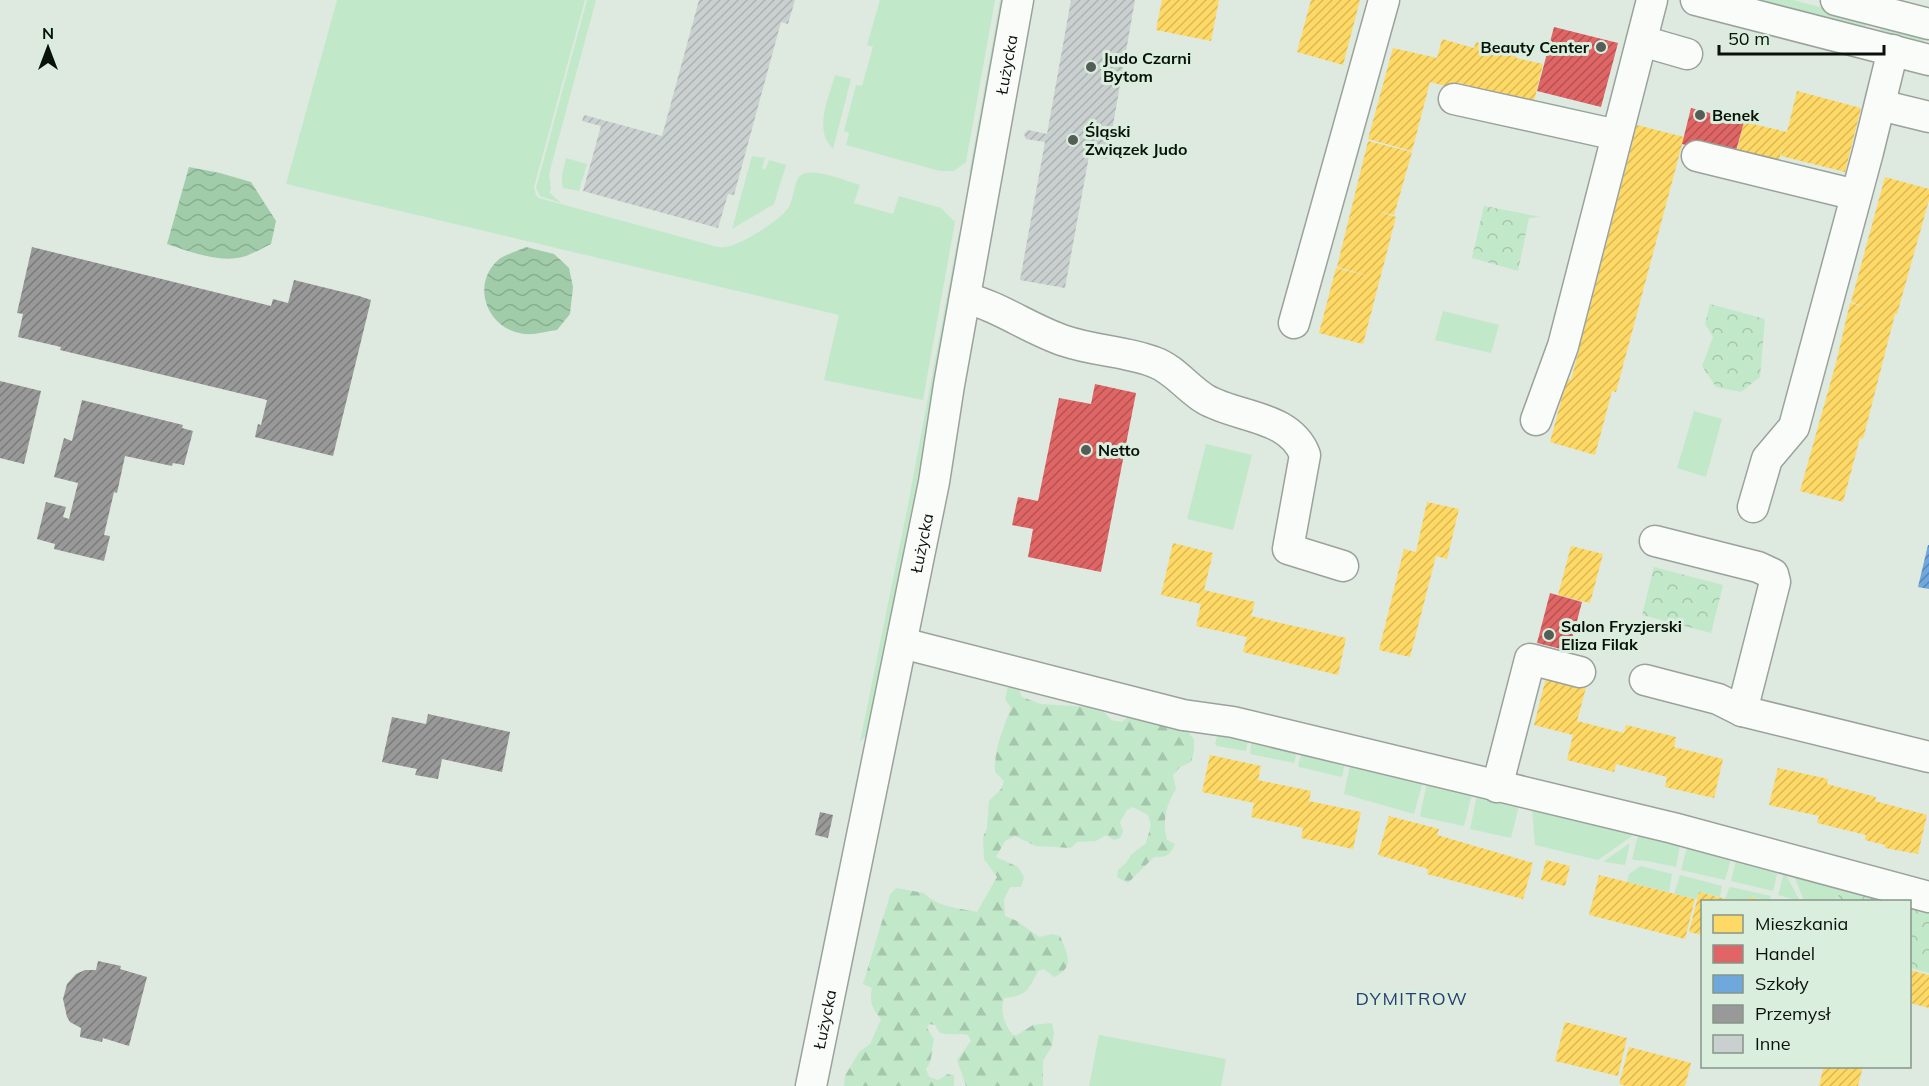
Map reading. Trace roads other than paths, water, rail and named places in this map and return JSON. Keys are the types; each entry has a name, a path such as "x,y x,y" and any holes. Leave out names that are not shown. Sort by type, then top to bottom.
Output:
{"street":[{"name":"Łużycka","path":"811,1086 934,482 1018,0"},
{"path":"1294,322 1384,0"},
{"path":"1536,420 1563,346 1652,0"},
{"path":"1696,0 1929,60"},
{"path":"1836,0 1929,24"},
{"path":"1642,40 1687,54"},
{"path":"1753,507 1767,459 1794,426 1893,51"},
{"path":"1454,99 1617,135"},
{"path":"1880,105 1929,117"},
{"path":"1696,156 1856,195"},
{"path":"965,298 978,301 1066,342 1154,362 1177,376 1204,399 1222,408 1262,420 1292,434 1305,455 1288,549 1343,566"},
{"path":"1656,541 1758,567 1773,574 1775,582 1742,711"},
{"path":"902,643 1183,715 1233,722 1737,844 1929,897"},
{"path":"1497,787 1530,659 1580,672"},
{"path":"1645,680 1718,699 1742,711 1929,758"}],"water":[{"path":"189,167 251,182 276,221 271,244 246,256 226,259 206,256 167,244"},
{"path":"526,247 554,254 569,268 573,287 570,314 557,330 529,334 512,331 493,316 487,306 485,283 489,271 500,259"}],"place":[{"name":"Beauty Center","path":"1601,47"},
{"name":"Judo Czarni Bytom","path":"1091,67"},
{"name":"Benek","path":"1700,115"},
{"name":"Śląski Związek Judo","path":"1073,140"},
{"name":"Netto","path":"1086,450"},
{"name":"Salon Fryzjerski Eliza Filak","path":"1549,635"}],"district":[{"name":"DYMITROW","path":"1412,998"}]}
